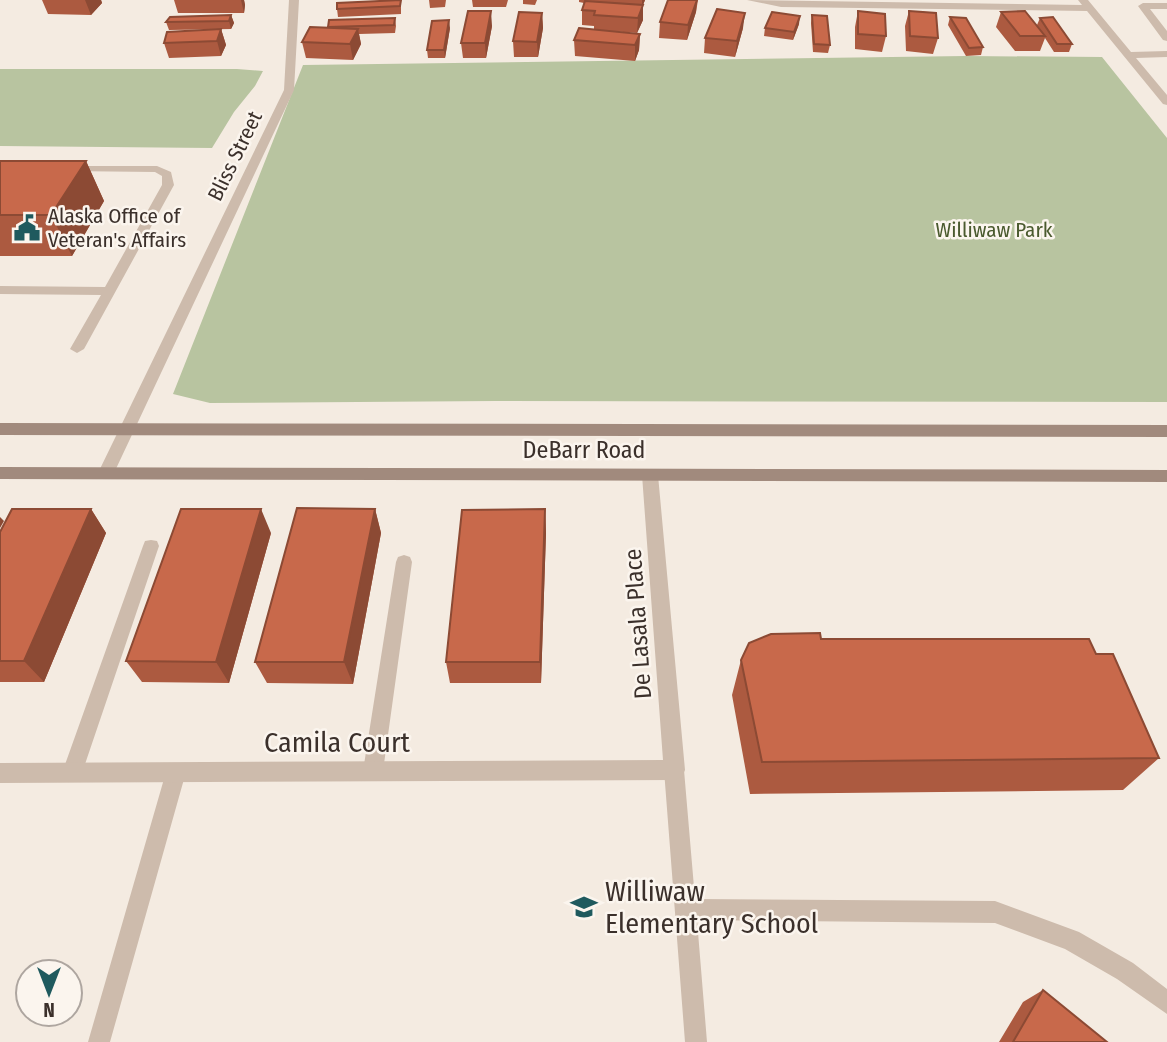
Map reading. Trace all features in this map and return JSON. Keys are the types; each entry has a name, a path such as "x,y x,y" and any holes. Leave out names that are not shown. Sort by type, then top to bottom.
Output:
{"main road":[{"name":"DeBarr Road","path":"0,429 1167,430"},
{"name":"DeBarr Road","path":"0,473 1167,476"}],"street":[{"name":"Bliss Street","path":"106,473 289,90 294,0"},
{"path":"752,0 781,4 1086,4 1167,102"},
{"path":"1167,6 1143,6 1167,38"},
{"path":"1128,55 1167,54"},
{"name":"De Lasala Place","path":"650,475 674,770"},
{"name":"Camila Court","path":"0,773 674,770"}],"lane":[{"path":"52,169 157,169 167,174 168,185 77,349"},
{"path":"0,290 110,290"},
{"path":"72,773 151,546"},
{"path":"373,771 404,562"},
{"path":"674,770 696,1042"},
{"path":"99,1042 176,772"},
{"path":"686,909 995,912 1071,940 1125,971 1167,1003"}],"green space":[{"name":"Williwaw Park","path":"966,56 1102,57 1167,138 1167,402 210,403 173,394 303,65"},
{"path":"0,69 263,71 212,148 0,146"}],"building":[{"path":"401,0 400,6 337,9 337,3"},
{"path":"668,0 697,0 688,25 660,22"},
{"path":"585,1 643,5 638,18 594,15 595,11 582,10"},
{"path":"717,9 745,13 737,41 705,38"},
{"path":"468,11 491,11 485,43 461,43"},
{"path":"858,11 885,14 886,36 858,34"},
{"path":"909,11 936,13 938,38 910,36"},
{"path":"1025,11 1045,36 1020,36 1001,12"},
{"path":"519,12 542,13 537,42 513,41"},
{"path":"772,12 800,16 794,32 765,28"},
{"path":"231,15 229,21 166,22 170,17"},
{"path":"812,15 827,16 830,45 814,44"},
{"path":"950,17 966,18 983,47 969,48"},
{"path":"1053,17 1072,44 1057,44 1040,18"},
{"path":"395,18 394,25 328,27 329,20"},
{"path":"449,20 444,50 427,50 432,21"},
{"path":"310,27 358,29 350,44 302,42"},
{"path":"579,28 640,34 635,45 574,40"},
{"path":"221,29 217,41 164,43 167,32"},
{"path":"0,161 86,161 51,215 0,215"},
{"path":"297,508 375,509 344,662 255,662"},
{"path":"12,509 91,509 24,661 0,661 0,532"},
{"path":"181,509 261,509 216,662 126,661"},
{"path":"545,509 540,662 446,662 462,510"},
{"path":"820,633 821,639 1089,639 1096,654 1113,654 1159,758 762,762 741,660 749,643 771,634"},
{"path":"1043,990 1107,1042 1013,1042"}],"place":[{"name":"Alaska Office of Veteran's Affairs","path":"27,228"},
{"name":"Williwaw Elementary School","path":"584,907"}]}
